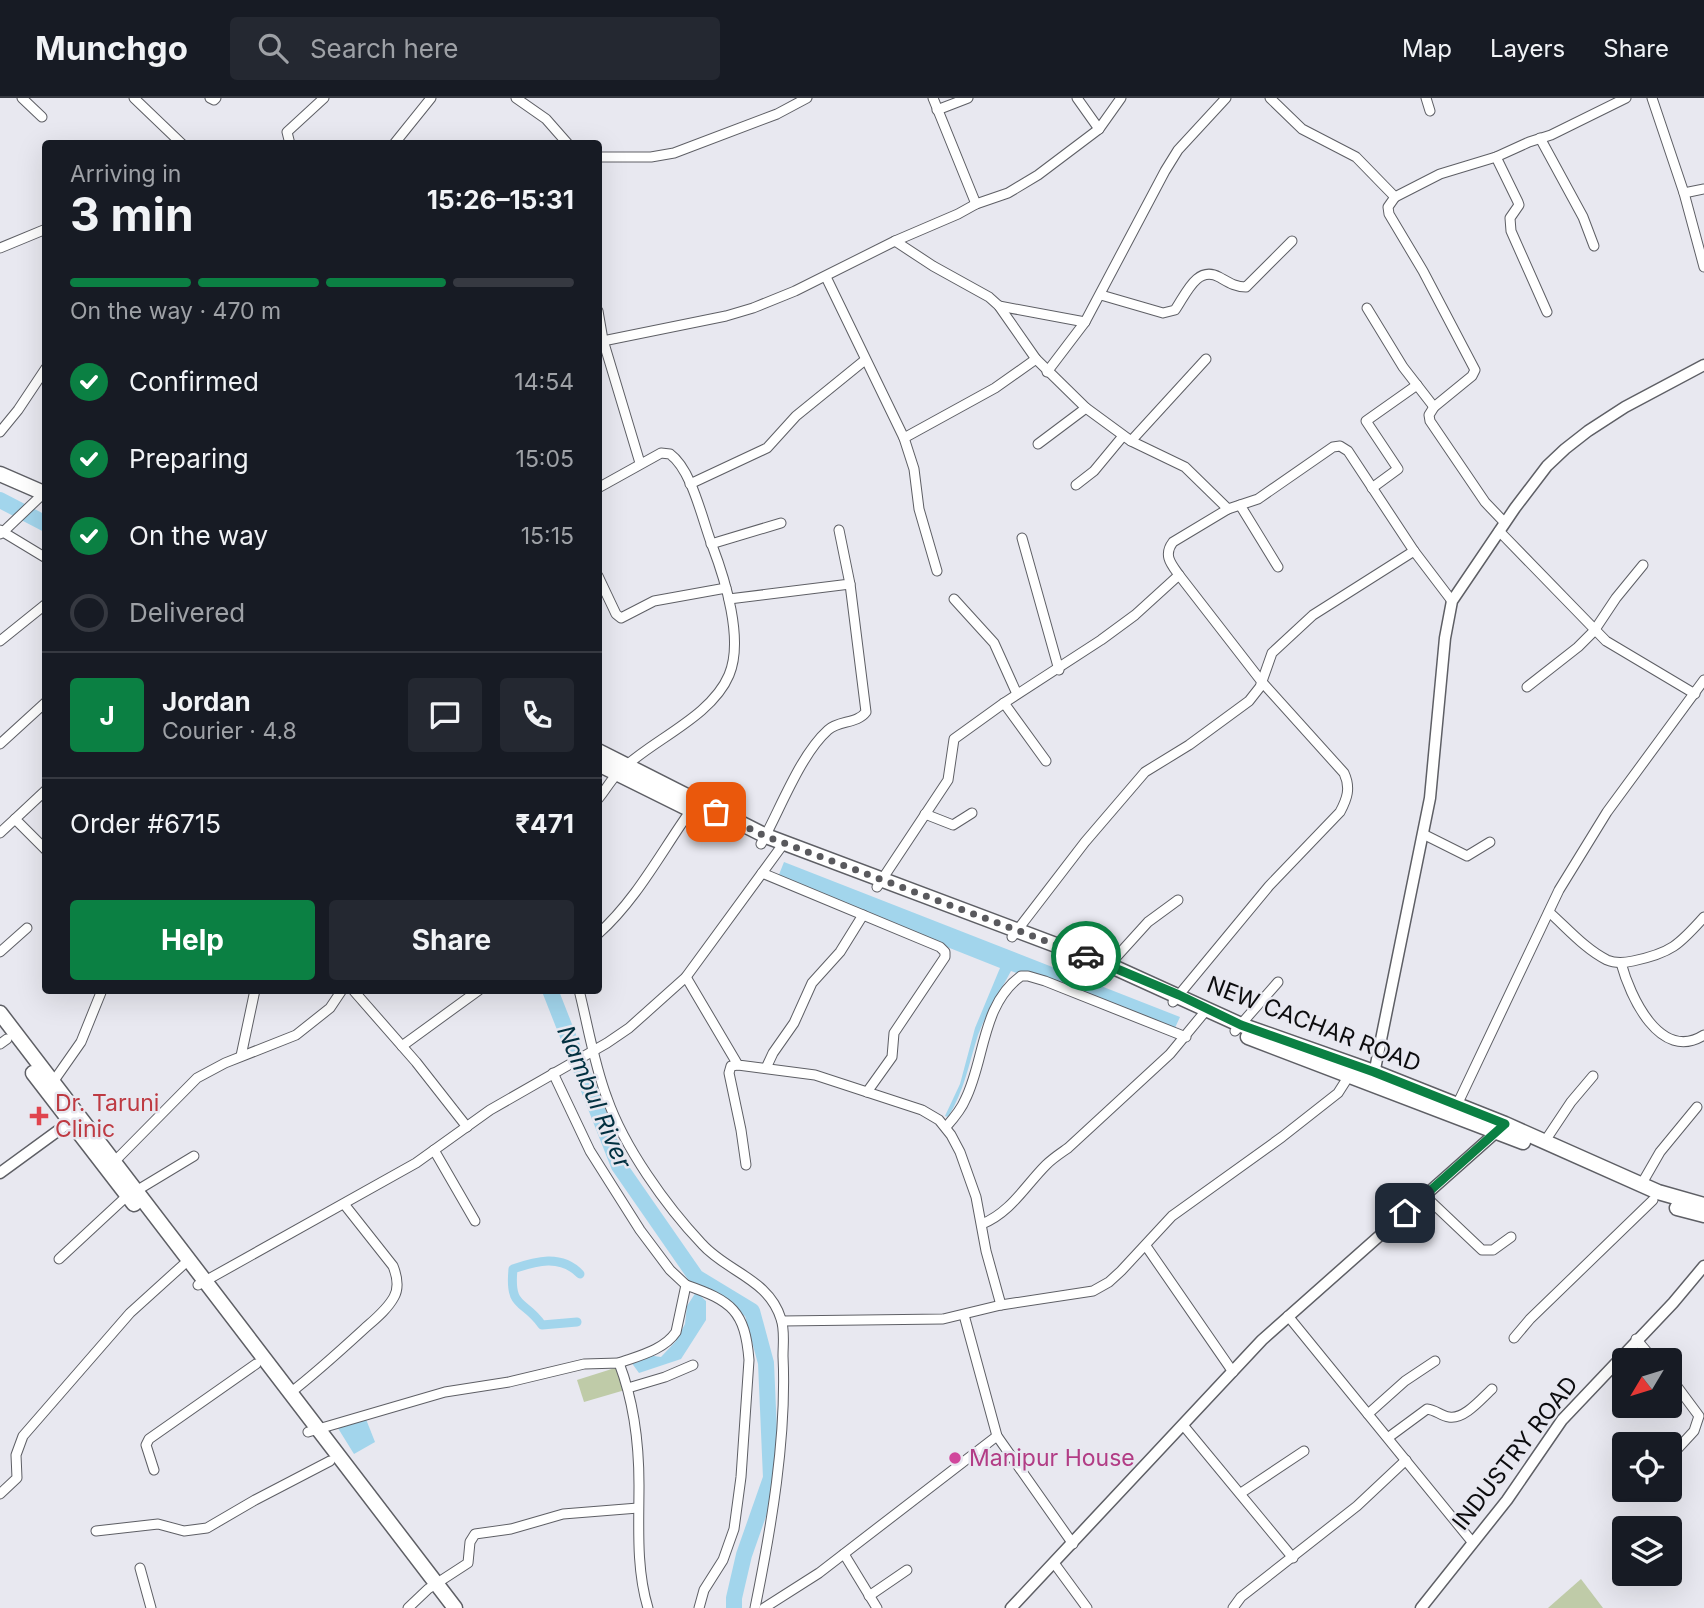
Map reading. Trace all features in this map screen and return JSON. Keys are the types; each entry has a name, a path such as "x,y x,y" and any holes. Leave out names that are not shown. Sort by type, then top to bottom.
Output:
{"main road":[{"path":"0,464 42,490"},
{"path":"0,474 42,490"},
{"name":"NEW CACHAR ROAD","path":"602,754 691,810 1176,998"},
{"name":"NEW CACHAR ROAD","path":"602,765 623,769 763,840"},
{"name":"NEW CACHAR ROAD","path":"1014,933 1110,965 1284,1052 1373,1078 1501,1128 1653,1200 1704,1215"},
{"path":"0,1013 53,1082 75,1119 290,1393 330,1461 432,1586 455,1608"},
{"path":"2,1037 114,1162 132,1193 183,1265 202,1283 256,1364 312,1430 432,1586 444,1608"},
{"name":"NEW CACHAR ROAD","path":"1501,1128 1545,1141 1641,1185 1704,1205"}],"street":[{"path":"22,98 42,117"},
{"path":"134,98 178,140"},
{"path":"289,140 287,132 324,98"},
{"path":"397,140 431,98"},
{"path":"516,98 546,120 564,140"},
{"path":"602,157 651,157 674,153 777,114 807,98"},
{"path":"933,98 976,204"},
{"path":"937,110 968,98"},
{"path":"1077,98 1099,129"},
{"path":"602,341 753,308 826,277 895,241 976,204 1021,186 1099,129 1121,98"},
{"path":"1048,372 1086,322 1178,150 1226,98"},
{"path":"1270,98 1302,130 1356,158 1395,197"},
{"path":"1426,98 1430,111"},
{"path":"1626,98 1563,130 1496,157 1440,174 1395,197 1388,207 1389,214 1423,271 1475,370 1472,376 1434,407 1429,415 1433,428 1502,527 1594,631 1617,649 1695,694"},
{"path":"1652,98 1684,193 1704,267"},
{"path":"1540,138 1583,217 1594,246"},
{"path":"1496,157 1518,202 1510,218 1511,231 1547,312"},
{"path":"1684,193 1704,189"},
{"path":"0,248 42,231"},
{"path":"895,241 989,297 999,306 1035,359 1086,408 1127,439 1191,472 1228,509"},
{"path":"1101,295 1170,313 1175,310 1196,278 1206,273 1213,274 1237,287 1246,287 1292,241"},
{"path":"826,277 904,438 914,469 919,509 937,571"},
{"path":"999,306 1086,322"},
{"path":"1367,308 1403,367 1434,407"},
{"path":"602,344 640,463"},
{"path":"904,438 995,387 1035,359"},
{"path":"1076,485 1094,471 1206,359"},
{"path":"690,484 767,448 796,416 865,360"},
{"path":"1373,1078 1430,798 1445,638 1452,601 1502,527 1548,466 1588,431 1625,407 1704,365"},
{"path":"0,432 42,375"},
{"path":"1372,488 1398,469 1366,421 1418,385"},
{"path":"1038,444 1086,408"},
{"path":"1176,998 1269,886 1340,812 1347,797 1348,782 1344,773 1262,682 1179,575 1167,555 1169,548 1174,542 1228,509 1258,499 1333,446 1340,446 1348,451 1414,551 1452,601"},
{"path":"602,486 661,453 670,454 678,462 690,484 726,587 733,619 734,661 724,684 707,704 623,769 602,794"},
{"path":"42,493 1,532 42,556"},
{"path":"1240,505 1278,567"},
{"path":"711,544 781,523"},
{"path":"763,840 794,779 826,732 836,725 859,719 866,712 850,584 839,530"},
{"path":"1022,538 1059,670"},
{"path":"1014,933 1084,842 1145,772 1189,746 1249,701 1262,682 1272,653 1313,615 1414,551"},
{"path":"1527,687 1594,631 1621,591 1643,565"},
{"path":"879,883 948,780 954,739 1017,694 1059,670 1135,615 1179,575"},
{"path":"602,584 616,614 621,618 654,601 726,587"},
{"path":"729,599 850,584"},
{"path":"954,599 995,643 1017,694"},
{"path":"0,641 42,607"},
{"path":"1455,1110 1565,880 1606,812 1704,680"},
{"path":"1004,703 1046,761"},
{"path":"0,744 42,706"},
{"path":"0,833 42,794"},
{"path":"602,930 637,890 691,810"},
{"path":"925,814 953,825 972,813"},
{"path":"15,819 42,846"},
{"path":"1423,834 1467,856 1490,842"},
{"path":"202,1283 344,1204 629,1028 686,977 781,847"},
{"path":"762,873 940,947 946,954 894,1032 892,1057 867,1092"},
{"path":"1110,965 1148,922 1178,900"},
{"path":"1549,912 1594,953 1612,962 1621,963 1653,957 1672,949 1704,917"},
{"path":"766,1068 794,1023 812,983 839,952 863,915"},
{"path":"0,952 27,928"},
{"path":"1621,963 1629,987 1644,1015 1664,1035 1682,1043 1704,1035"},
{"path":"946,1127 965,1101 994,1012 1003,994 1021,976 1045,981 1186,1037"},
{"path":"686,977 738,1065"},
{"path":"1238,1028 1278,982"},
{"path":"53,1082 81,1042 100,994"},
{"path":"241,1056 255,994"},
{"path":"114,1162 188,1085 208,1070 296,1035 330,1008 339,994"},
{"path":"356,994 467,1127"},
{"path":"402,1046 474,994"},
{"path":"580,994 590,1052 606,1097 616,1122 650,1177 704,1247 764,1290 782,1321 785,1383 776,1477 755,1608"},
{"path":"982,1224 992,1220 1011,1205 1050,1161 1068,1148 1158,1066 1205,1012"},
{"path":"746,1165 729,1073 731,1066 815,1075 930,1113 946,1127 960,1152 976,1197 986,1251 1002,1305"},
{"path":"782,1321 943,1318 1002,1305 1093,1291 1109,1282 1172,1216 1327,1103 1342,1089 1352,1070"},
{"path":"553,1073 590,1151 640,1230 670,1270 686,1285 714,1296 733,1308 741,1320 746,1336 749,1360 741,1477 734,1529 723,1560 704,1590 699,1608"},
{"path":"1545,1141 1571,1102 1593,1076"},
{"path":"1641,1185 1660,1152 1697,1107"},
{"path":"0,1173 75,1119"},
{"path":"1012,1608 1289,1316 1501,1128"},
{"path":"434,1150 475,1221"},
{"path":"58,1259 132,1193 194,1156"},
{"path":"1425,1196 1482,1250 1493,1250 1511,1237"},
{"path":"1514,1338 1530,1319 1653,1200"},
{"path":"290,1393 380,1315 396,1293 393,1266 344,1204"},
{"path":"1146,1246 1233,1372"},
{"path":"0,1494 17,1478 16,1455 23,1436 123,1320 183,1265"},
{"name":"INDUSTRY ROAD","path":"1421,1608 1507,1500 1562,1420 1704,1266"},
{"path":"312,1430 445,1392 509,1382 584,1364 619,1363 646,1353 676,1332 686,1285"},
{"path":"964,1315 997,1436 1073,1544"},
{"path":"1289,1316 1474,1543"},
{"path":"1636,1339 1644,1348"},
{"path":"1368,1414 1405,1381 1435,1361"},
{"path":"619,1363 628,1388 635,1427 641,1580 648,1608"},
{"path":"154,1470 146,1445 149,1439 256,1364"},
{"path":"628,1388 693,1365"},
{"path":"1388,1437 1427,1409 1447,1417 1458,1416 1492,1389"},
{"path":"1682,1393 1699,1416 1694,1431 1682,1444"},
{"path":"1183,1425 1293,1558"},
{"path":"764,1608 789,1594 844,1554 997,1436"},
{"path":"1241,1493 1304,1451"},
{"path":"1233,1608 1241,1597 1357,1506 1406,1460"},
{"path":"96,1531 158,1524 184,1531 208,1528 330,1461"},
{"path":"408,1608 432,1586 468,1563 470,1542 475,1534 511,1529 563,1514 638,1508"},
{"path":"844,1554 877,1608"},
{"path":"1054,1563 1087,1608"},
{"path":"140,1568 151,1608"},
{"path":"869,1596 907,1570"}],"green space":[{"path":"618,1367 625,1390 584,1402 577,1380"},
{"path":"1581,1579 1603,1608 1548,1608"}],"water":[{"path":"784,862 1180,1017 1174,1030 1011,971 981,1027 958,1098 948,1117 945,1116 960,1084 975,1028 1000,968 778,877"},
{"path":"696,1292 706,1301 706,1320 681,1359 639,1373 631,1362 647,1355 661,1357 676,1341 685,1324 687,1306"},
{"path":"364,1414 375,1442 354,1454 336,1425"}],"waterway":[{"name":"Nambul River","path":"0,500 42,522"},
{"name":"Nambul River","path":"552,994 619,1166 696,1277 752,1311 766,1363 771,1478 744,1555 734,1608"},
{"path":"577,1322 542,1325 519,1303 512,1282 513,1269 539,1262 565,1264 580,1274"}],"way so far":[{"path":"716,812 765,836 1086,956"}],"place":[{"name":"Dr. Taruni Clinic","path":"39,1116"},
{"name":"Manipur House","path":"955,1458"}],"route":[{"path":"1086,956 1179,995 1241,1025 1374,1072 1505,1124 1405,1213"}]}
